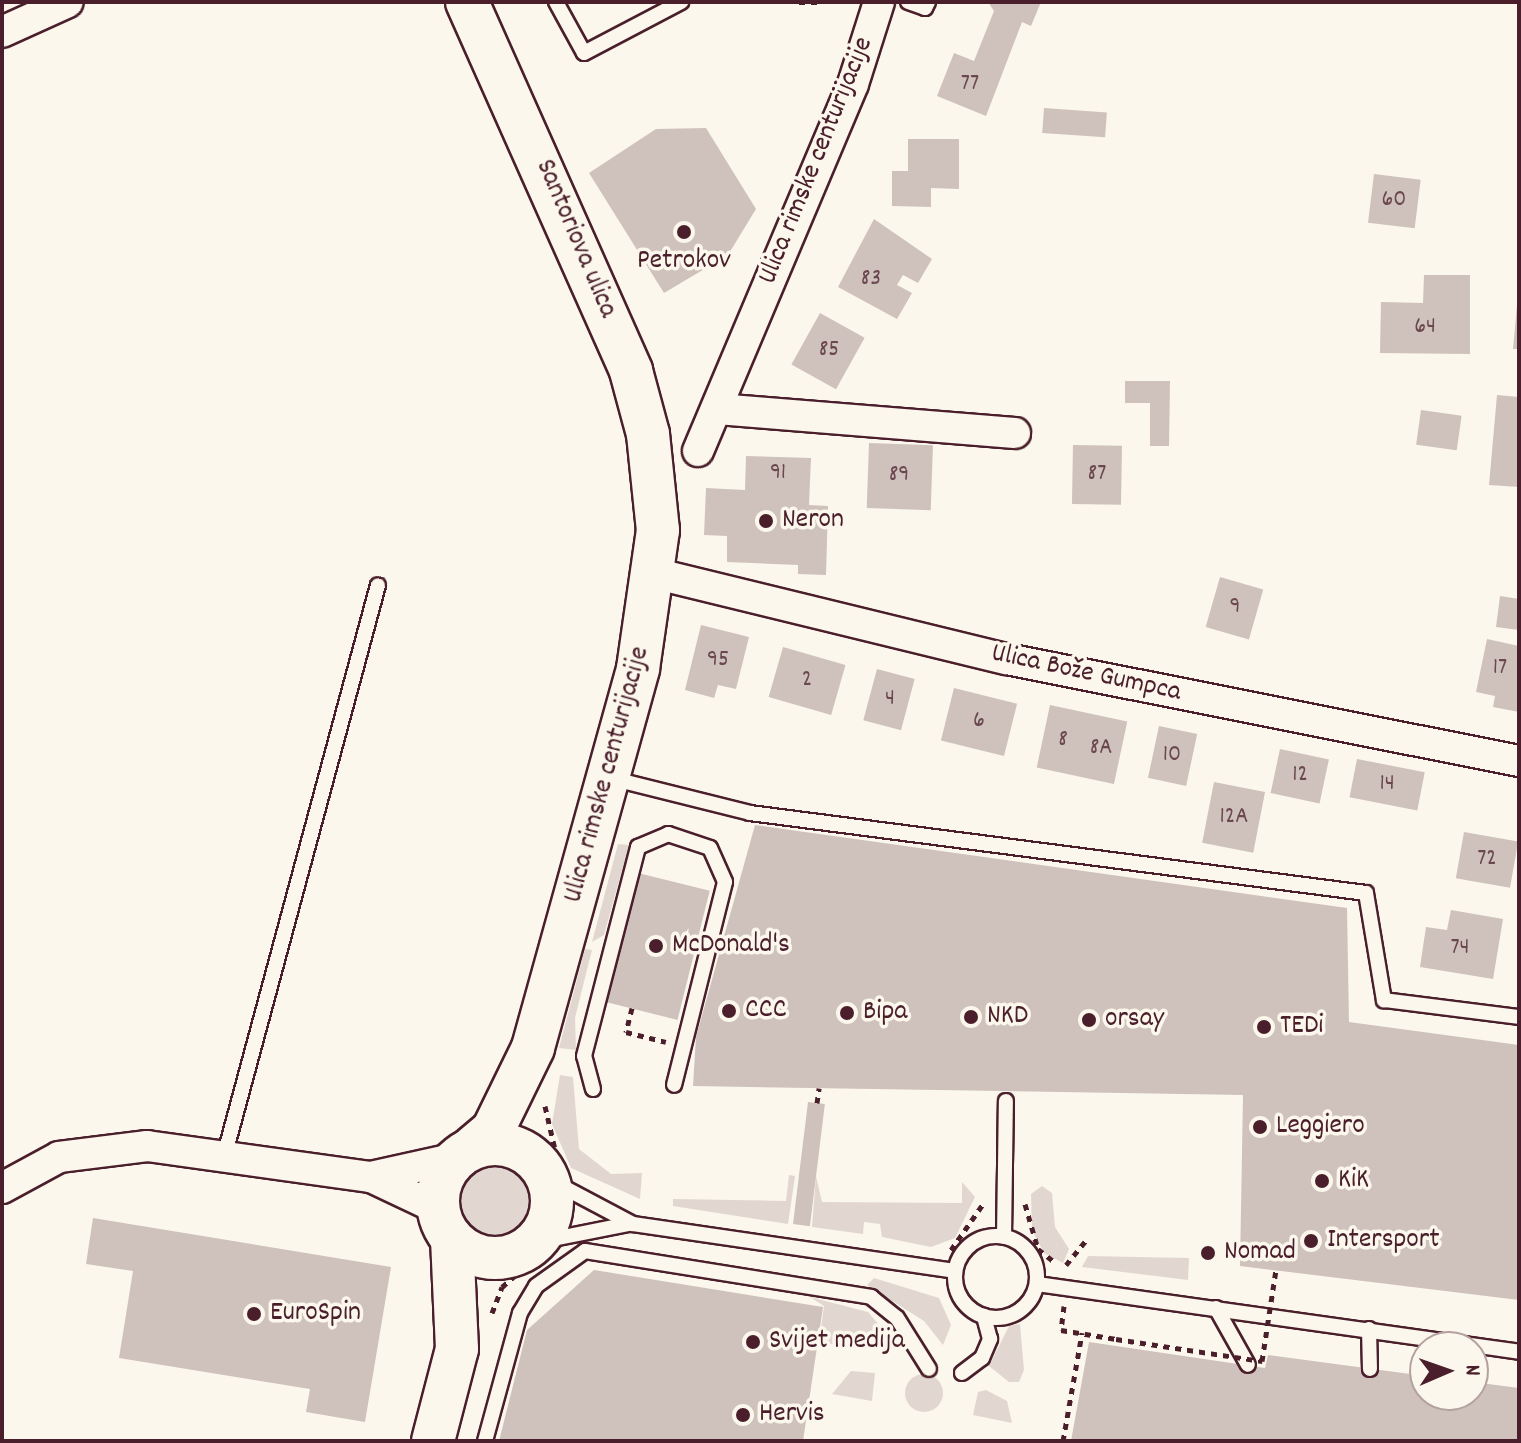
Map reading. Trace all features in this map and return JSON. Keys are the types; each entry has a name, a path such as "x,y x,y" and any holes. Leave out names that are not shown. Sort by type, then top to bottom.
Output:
{"main road":[{"name":"Santoriova ulica","path":"467,2 631,371 656,486"},
{"name":"Ulica rimske centurijacije","path":"550,1169 538,1076 657,574 656,486"},
{"name":"Ulica rimske centurijacije","path":"465,1153 493,1130 538,1076"},
{"path":"433,1441 457,1349 485,1292 526,1255 551,1213 550,1169 509,1145 465,1153 445,1172 445,1224 457,1349"},
{"path":"445,1224 483,1257 526,1255"}],"street":[{"path":"2,32 68,2"},
{"name":"Ulica rimske centurijacije","path":"698,451 853,84 879,2"},
{"path":"717,409 1015,433"},
{"name":"Ulica Bože Gumpca","path":"657,574 1007,659 1519,761"},
{"path":"2,1188 59,1157 95,1148 147,1146 371,1177 465,1153"},
{"path":"371,1177 445,1224"}],"lane":[{"path":"556,2 584,53 681,2"},
{"path":"908,2 925,8 928,2"},
{"path":"224,1157 378,585"},
{"path":"609,777 750,813 1366,893 1384,1000 1519,1017"},
{"path":"593,1089 584,1056 638,847 668,834 710,848 725,882 674,1085"},
{"path":"1004,1237 1006,1101"},
{"path":"550,1169 633,1224"},
{"path":"526,1255 633,1224 955,1271"},
{"path":"962,1373 982,1358 990,1339 984,1316 959,1294 955,1271 978,1240 1004,1237 1026,1249 1037,1284"},
{"path":"485,1441 520,1313 536,1286 585,1251 871,1297 897,1318 929,1369"},
{"path":"1037,1284 1519,1352"},
{"path":"984,1316 1017,1313 1037,1284"},
{"path":"1216,1308 1248,1365"},
{"path":"1369,1329 1370,1369"}],"path":[{"path":"799,2 823,2"},
{"path":"632,1008 626,1032 684,1046"},
{"path":"538,1076 550,1169"},
{"path":"817,1103 819,1088"},
{"path":"940,1252 963,1242 977,1204 1029,1204 1038,1249 1055,1263 1070,1265 1087,1239"},
{"path":"489,1323 502,1287 526,1255"},
{"path":"1061,1330 1262,1361 1276,1270"},
{"path":"1063,1441 1082,1333"}],"shaded area":[{"path":"618,844 629,845 604,935 592,942"},
{"path":"585,949 592,950 575,1018 576,1050 559,1048"},
{"path":"560,1075 573,1077 579,1149 611,1174 642,1173 640,1199 571,1168 552,1124"},
{"path":"496,1147 517,1151 535,1163 547,1181 551,1202 547,1223 535,1241 517,1253 496,1257 475,1253 457,1241 445,1223 441,1202 445,1181 457,1163 475,1151"},
{"path":"789,1175 795,1176 788,1224 673,1206 673,1199 786,1201"},
{"path":"816,1176 822,1202 962,1203 962,1182 975,1197 955,1238 931,1247 882,1237 880,1224 864,1222 863,1234 812,1227"},
{"path":"1042,1186 1052,1193 1055,1227 1069,1249 1063,1263 1044,1253 1032,1230 1031,1194"},
{"path":"1088,1256 1189,1258 1188,1280 1082,1267"},
{"path":"874,1278 939,1298 951,1325 943,1345 924,1321 867,1285"},
{"path":"810,1297 868,1312 900,1349 819,1343 824,1306"},
{"path":"1020,1324 1024,1370 1019,1382 1009,1382 989,1366 1009,1326"},
{"path":"851,1371 875,1373 872,1401 832,1394"},
{"path":"924,1374 937,1380 943,1393 937,1406 924,1412 911,1406 905,1393 911,1380"},
{"path":"986,1390 1007,1401 1012,1423 973,1415 978,1392"}],"building":[{"path":"988,2 1041,2 1031,26 1022,22 986,116 937,96 954,53 974,61 994,11"},
{"path":"1044,108 1107,112 1105,137 1042,133"},
{"name":"Petrokov","path":"706,128 756,209 728,255 664,293 589,173 656,129"},
{"path":"908,139 959,139 959,189 931,188 931,207 892,206 892,171 908,171"},
{"path":"1374,174 1421,180 1415,228 1368,223"},
{"path":"874,219 932,259 918,283 903,275 897,285 912,293 897,319 838,287"},
{"path":"1424,275 1470,275 1470,354 1380,353 1381,302 1423,303"},
{"path":"1517,305 1519,349 1513,349"},
{"path":"820,313 865,338 836,389 791,365"},
{"path":"1125,381 1170,381 1169,446 1150,446 1150,403 1125,403"},
{"path":"1497,395 1519,397 1519,487 1489,485"},
{"path":"1421,410 1462,416 1457,450 1416,445"},
{"path":"869,443 933,445 931,510 867,508"},
{"path":"1073,445 1122,446 1121,505 1072,504"},
{"name":"Neron","path":"746,456 811,458 809,505 828,506 826,575 798,574 798,565 727,562 727,536 704,535 706,488 745,490"},
{"path":"1220,577 1263,589 1249,639 1206,627"},
{"path":"1500,596 1519,599 1519,630 1496,627"},
{"path":"701,625 749,637 736,689 718,685 714,698 685,690"},
{"path":"1487,639 1519,646 1519,712 1493,707 1495,696 1476,692"},
{"path":"783,647 845,665 831,715 769,697"},
{"path":"877,669 915,679 901,730 863,720"},
{"path":"954,688 1017,704 1004,756 941,740"},
{"path":"1050,705 1127,721 1114,784 1037,768"},
{"path":"1159,726 1197,734 1186,786 1148,778"},
{"path":"1280,749 1329,759 1320,803 1271,793"},
{"path":"1357,759 1425,772 1417,810 1350,797"},
{"path":"1214,782 1265,792 1253,853 1202,843"},
{"path":"755,825 1347,908 1349,1022 1519,1045 1519,1300 1240,1266 1243,1095 693,1086 696,1037"},
{"path":"1464,832 1518,842 1510,888 1456,878"},
{"name":"McDonald's","path":"634,872 710,891 678,1020 602,1001"},
{"path":"1451,910 1503,919 1493,979 1420,967 1426,927 1447,930"},
{"path":"808,1102 825,1104 810,1226 793,1224"},
{"name":"EuroSpin","path":"93,1218 391,1267 365,1422 306,1412 310,1389 119,1358 133,1271 86,1264"},
{"path":"594,1270 823,1307 803,1441 499,1441 527,1330"},
{"path":"1089,1342 1265,1368 1268,1355 1409,1374 1409,1411 1489,1411 1489,1384 1519,1388 1519,1441 1071,1441"}],"place":[{"name":"Petrokov","path":"684,232"},
{"name":"Neron","path":"766,521"},
{"name":"McDonald's","path":"656,946"},
{"name":"CCC","path":"729,1011"},
{"name":"Bipa","path":"847,1013"},
{"name":"NKD","path":"971,1017"},
{"name":"orsay","path":"1089,1020"},
{"name":"TEDi","path":"1264,1027"},
{"name":"Leggiero","path":"1260,1127"},
{"name":"KiK","path":"1322,1181"},
{"name":"Intersport","path":"1311,1241"},
{"name":"Nomad","path":"1208,1253"},
{"name":"EuroSpin","path":"254,1314"},
{"name":"Svijet medija","path":"753,1342"},
{"name":"Hervis","path":"743,1415"}]}
